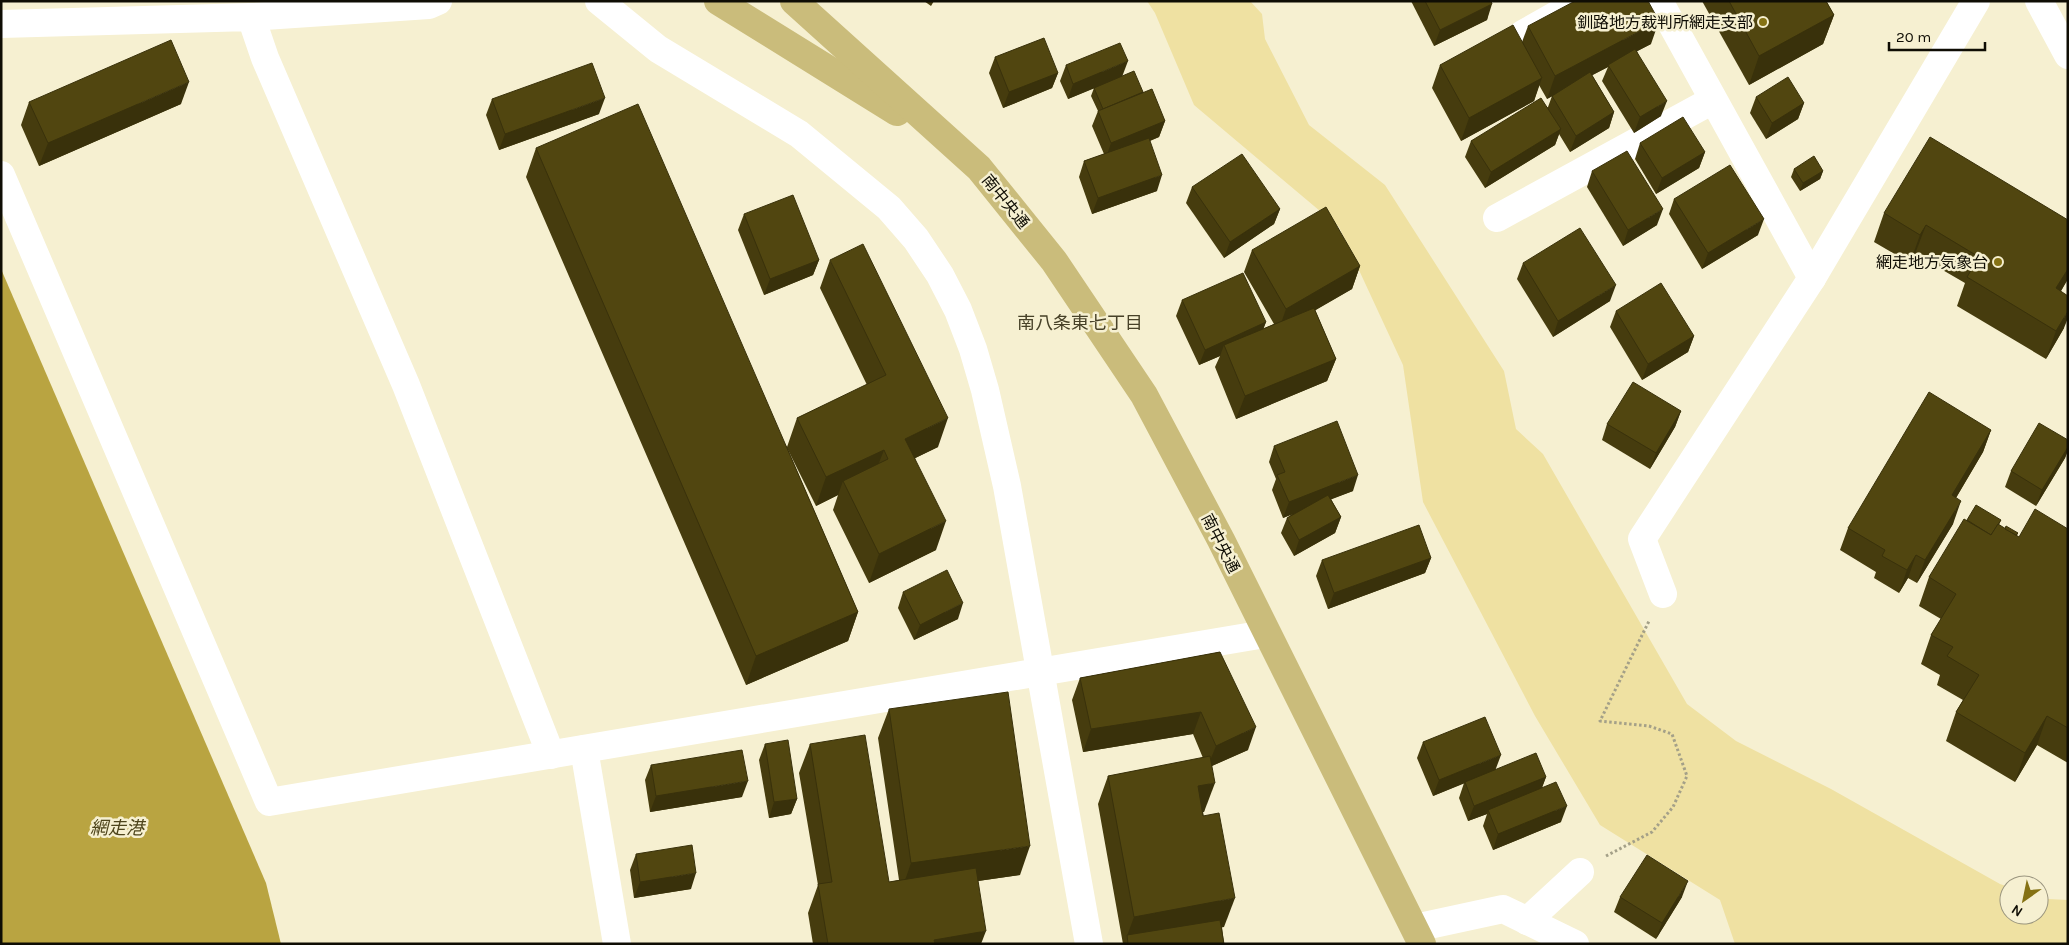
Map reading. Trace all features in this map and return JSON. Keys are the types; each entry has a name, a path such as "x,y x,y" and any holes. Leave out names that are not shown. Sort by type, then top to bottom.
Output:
{"highway":[{"name":"南中央通","path":"718,1 875,97 979,168"},
{"name":"南中央通","path":"794,1 979,168 1054,261 1144,394 1220,540 1419,936"}],"street":[{"path":"1,24 251,17 429,5 438,1"},
{"path":"599,1 658,49 799,134 889,208 916,239 940,275 961,318 985,390 1007,486 1089,944"},
{"path":"1523,34 1581,1"},
{"path":"1659,1 1812,278"},
{"path":"1663,594 1642,539 1812,278 1976,1"},
{"path":"2039,1 2068,55"},
{"path":"251,17 265,58 406,385 551,754"},
{"path":"1497,218 1713,100"},
{"path":"1,175 269,802 1266,634"},
{"path":"584,749 617,944"},
{"path":"1527,921 1580,872"},
{"path":"1419,936 1503,909 1575,944"}],"path":[{"path":"1580,872 1652,832 1673,807 1687,776 1672,734 1649,726 1600,721 1663,594"}],"shaded area":[{"path":"1147,1 1250,1 1262,14 1265,39 1309,125 1385,185 1504,371 1516,429 1543,454 1687,704 1736,741 1831,789 1999,883 1999,925 2049,925 2049,899 2068,900 2068,944 1735,944 1720,900 1600,825 1535,716 1423,502 1403,365 1339,227 1194,105 1155,13"}],"water":[{"name":"網走港","path":"1,269 266,883 281,944 1,944"}],"building":[{"path":"1425,1 1491,1 1492,4 1440,30"},
{"path":"1575,1 1648,1 1659,21 1555,76 1528,26"},
{"path":"1729,1 1826,1 1834,15 1759,56"},
{"path":"1513,25 1542,78 1469,118 1440,65"},
{"path":"1044,38 1058,73 1009,92 995,57"},
{"path":"171,40 189,82 48,143 29,102"},
{"path":"1120,43 1128,61 1073,84 1066,65"},
{"path":"1635,49 1667,101 1640,117 1608,65"},
{"path":"592,63 605,98 505,134 492,99"},
{"path":"1134,71 1143,92 1103,109 1094,88"},
{"path":"1590,72 1614,112 1576,136 1552,96"},
{"path":"1788,77 1804,103 1772,123 1756,97"},
{"path":"1152,89 1165,121 1111,143 1098,111"},
{"path":"1541,98 1561,129 1491,172 1471,141"},
{"path":"638,104 858,612 756,656 536,148"},
{"path":"1683,117 1705,152 1662,178 1640,143"},
{"name":"網走地方気象台","path":"1930,137 2068,220 2068,269 2056,288 2068,296 2068,311 2056,331 1967,277 1979,257 1926,225 1920,235 1884,213"},
{"path":"1149,138 1162,175 1098,198 1084,161"},
{"path":"1627,151 1663,209 1628,230 1592,171"},
{"path":"1242,154 1280,209 1230,242 1192,187"},
{"path":"1814,156 1823,171 1803,183 1794,169"},
{"path":"1730,165 1764,219 1708,253 1674,199"},
{"path":"793,195 819,260 770,279 744,214"},
{"path":"1326,207 1360,266 1286,309 1252,250"},
{"path":"1580,228 1616,285 1558,321 1523,263"},
{"path":"863,244 948,418 905,439 946,521 879,554 843,481 888,459 884,450 826,477 797,418 886,375 830,260"},
{"path":"1243,273 1266,322 1205,350 1182,300"},
{"path":"1661,283 1694,336 1648,364 1616,311"},
{"path":"1314,308 1336,359 1245,396 1224,345"},
{"path":"1633,382 1681,411 1656,453 1607,424"},
{"path":"1929,392 1991,430 1952,495 1961,501 1925,560 1916,555 1907,570 1882,556 1885,550 1848,528"},
{"path":"1337,421 1358,475 1289,502 1277,475 1285,472 1274,446"},
{"path":"2039,423 2068,440 2068,447 2042,490 2011,471"},
{"path":"1328,495 1341,517 1299,540 1287,518"},
{"path":"1976,505 2001,520 1991,535 1967,520"},
{"path":"2035,509 2068,529 2068,728 2047,716 2025,753 1956,712 1979,675 1947,656 1953,647 1931,635 1956,594 1929,577 1964,519 1991,535 1998,524 2019,537"},
{"path":"1419,525 1431,558 1334,593 1322,560"},
{"path":"2006,526 2018,533 2016,535 2005,529"},
{"path":"947,570 963,603 920,625 903,592"},
{"path":"1220,652 1256,727 1216,746 1201,712 1091,729 1080,678"},
{"path":"1008,692 1030,846 911,863 889,709"},
{"path":"1485,717 1501,755 1439,780 1423,742"},
{"path":"865,735 889,882 976,868 986,931 934,940 935,944 828,944 818,884 832,882 810,744"},
{"path":"788,740 797,799 774,802 765,744"},
{"path":"742,750 748,781 656,796 651,765"},
{"path":"1536,753 1546,777 1474,806 1465,782"},
{"path":"1210,756 1215,783 1198,786 1203,816 1219,813 1235,898 1134,917 1108,776"},
{"path":"1556,782 1567,806 1498,834 1488,810"},
{"path":"692,845 696,873 640,882 636,854"},
{"path":"1647,855 1688,881 1662,923 1620,897"},
{"path":"1220,920 1224,944 1128,944 1127,935"}],"place":[{"name":"釧路地方裁判所網走支部","path":"1763,22"},
{"name":"網走地方気象台","path":"1998,262"}],"district":[{"name":"南八条東七丁目","path":"1080,323"}]}
